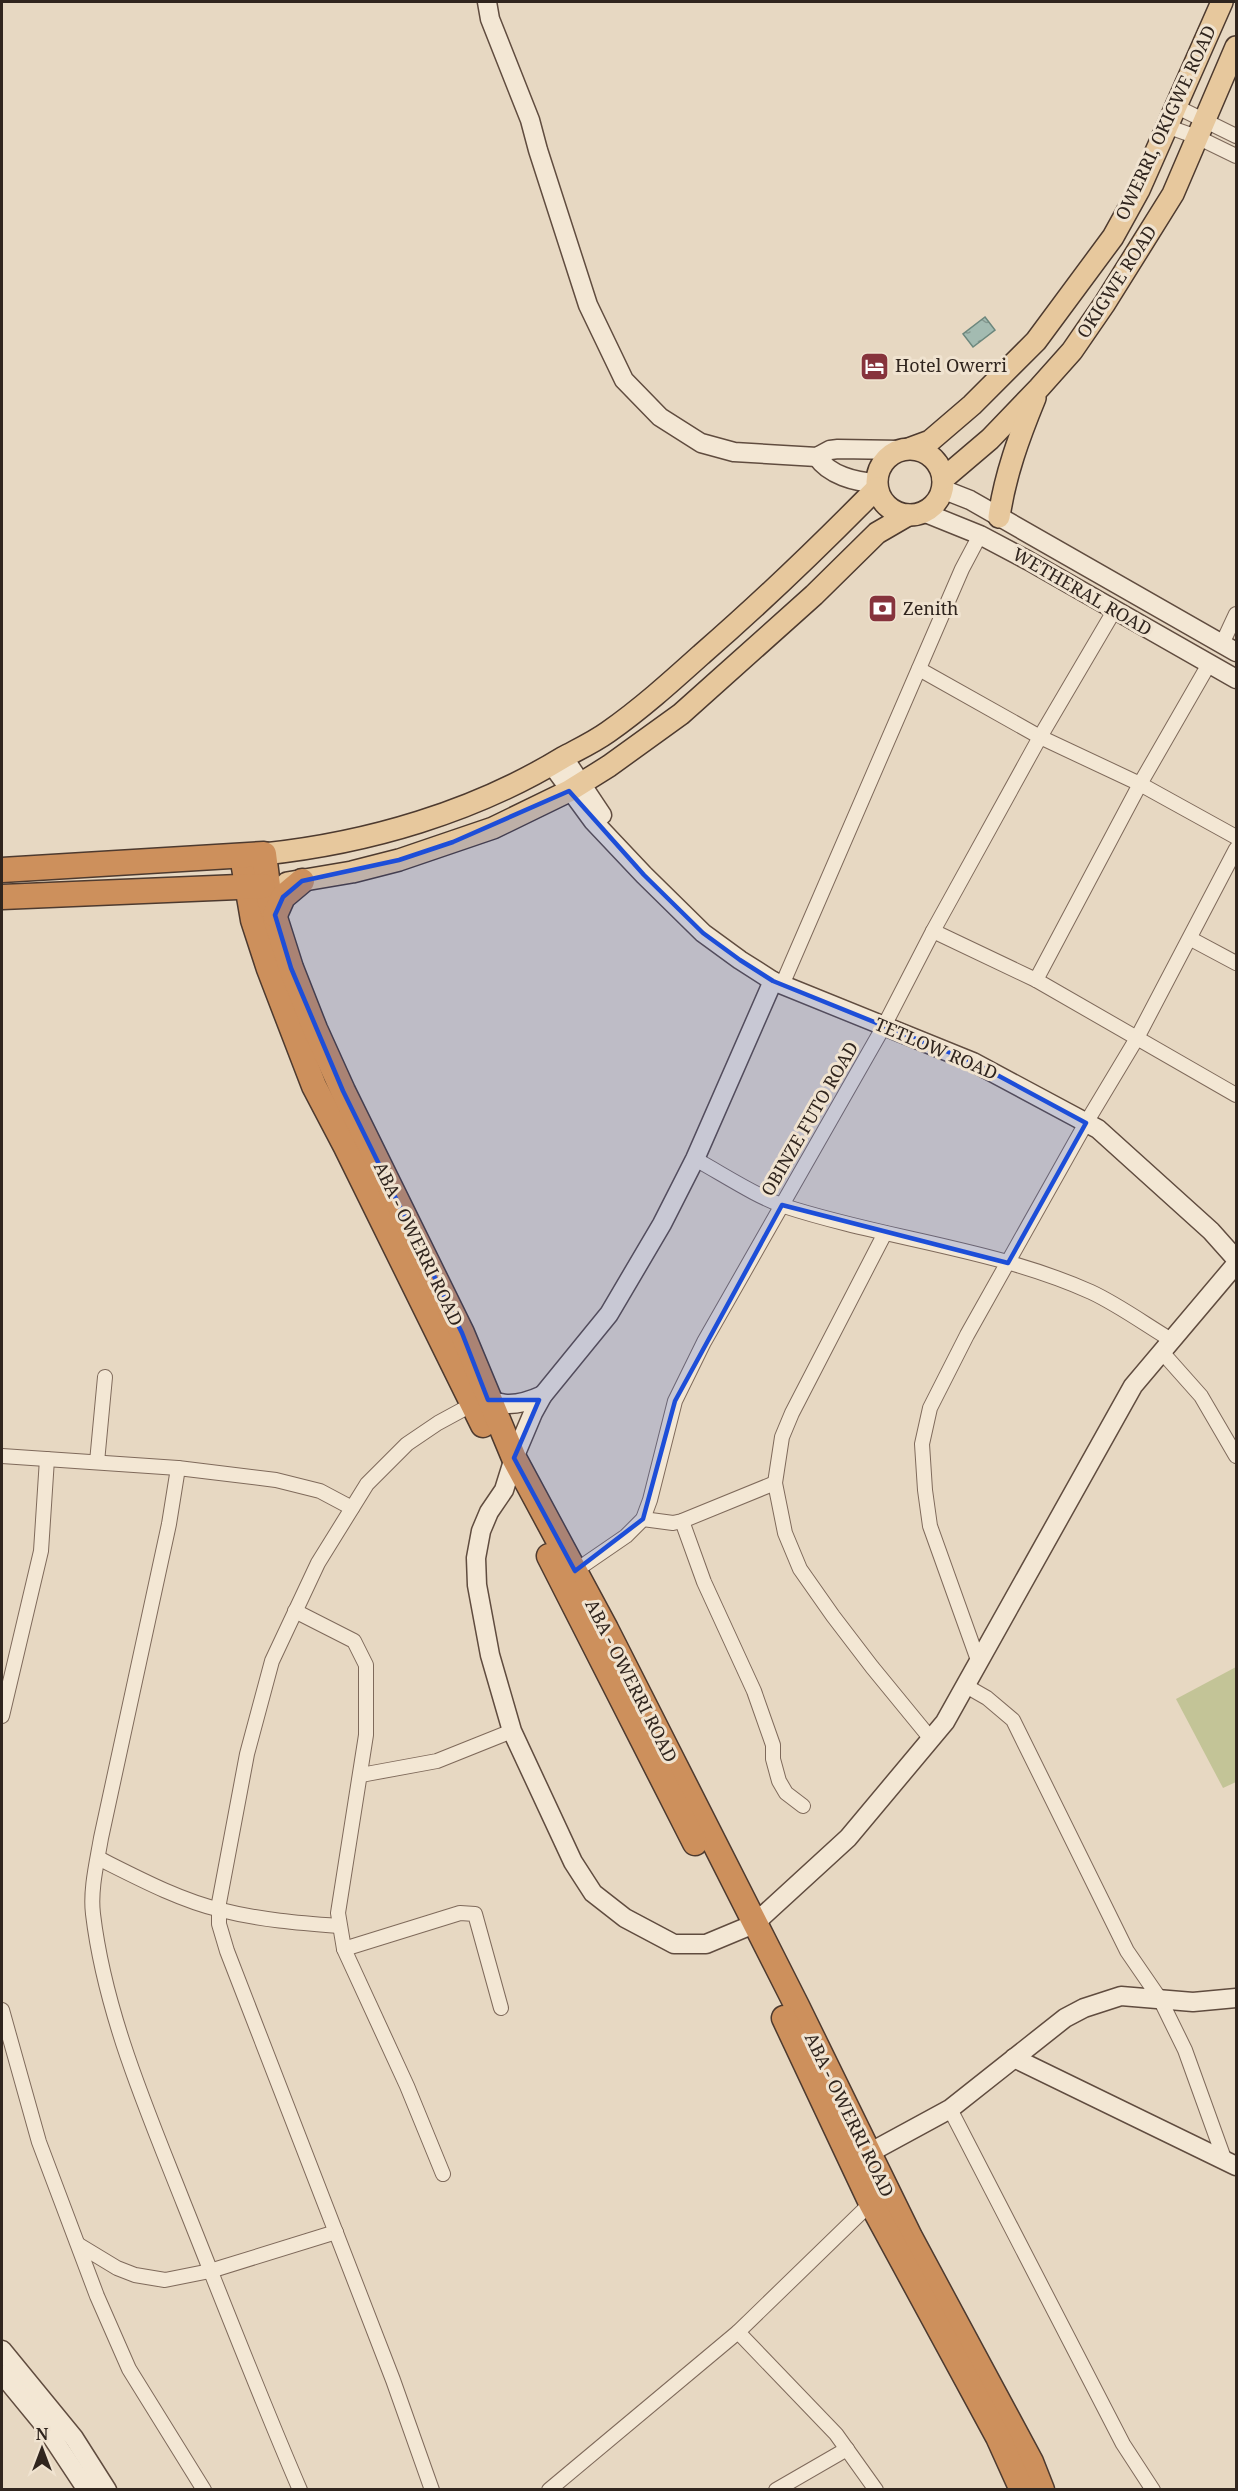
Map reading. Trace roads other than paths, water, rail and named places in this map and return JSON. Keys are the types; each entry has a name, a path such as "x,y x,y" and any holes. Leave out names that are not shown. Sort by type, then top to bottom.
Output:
{"highway":[{"path":"2,870 253,855"},
{"name":"ABA - OWERRI ROAD","path":"253,855 264,918 269,969 314,1086 480,1402 511,1468 747,1927"},
{"path":"216,889 233,894 264,918 282,897 302,881"},
{"path":"2,897 258,887"},
{"name":"ABA - OWERRI ROAD","path":"511,1468 575,1571 747,1927 783,2015 991,2407 998,2437 1022,2490"},
{"name":"ABA - OWERRI ROAD","path":"859,2158 871,2203 991,2407 1030,2462 1042,2490"}],"main road":[{"name":"OWERRI, OKIGWE ROAD","path":"906,449 930,441 972,405 1036,341 1113,237 1139,190 1222,2"},
{"name":"OKIGWE ROAD","path":"943,484 990,439 1072,351 1134,258 1173,194 1236,47"},
{"path":"999,517 1003,489 1016,446 1039,388"},
{"path":"253,855 333,845 395,829 499,792 608,733 674,679 784,581 876,485 879,469 888,457 906,449 924,452 934,459 940,468 943,484 932,507 877,533 806,603 681,714 618,760 575,787 492,828 399,860 302,881 258,887"},
{"path":"876,485 885,504 891,510 916,514"}],"street":[{"path":"487,2 490,19 530,120 588,305 624,380 660,417 701,443 735,452 817,456 838,449 906,449"},
{"path":"1175,106 1236,156"},
{"path":"1166,126 1201,129 1236,136"},
{"path":"817,456 823,466 831,470 855,480 876,485"},
{"name":"WETHERAL ROAD","path":"943,484 1229,648"},
{"name":"WETHERAL ROAD","path":"916,514 980,535 1236,679"},
{"path":"980,535 778,983 695,1160 662,1224 609,1314 543,1395 511,1468 504,1490 489,1512 481,1531 476,1558 477,1585 490,1655 512,1731 573,1862 593,1893 625,1918 674,1944 706,1944 747,1927 848,1838 945,1722 1133,1386 1236,1262"},
{"name":"OBINZE FUTO ROAD","path":"575,1571 626,1536 643,1519 675,1401 704,1342 884,1026 933,930 1040,737 1114,611"},
{"path":"1229,648 1236,614"},
{"path":"1036,980 1140,784 1209,664"},
{"path":"919,669 1040,737 1140,784 1236,837"},
{"name":"TETLOW ROAD","path":"558,761 593,821 703,933 778,983 973,1062 1098,1129 1202,1223 1236,1262"},
{"path":"979,1663 930,1526 922,1444 930,1408 967,1335 1086,1122 1137,1038 1191,939 1236,849"},
{"path":"933,930 1036,980 1236,1095"},
{"path":"1191,939 1236,963"},
{"path":"695,1160 782,1205 1008,1263 1092,1293 1167,1346 1201,1396 1236,1456"},
{"path":"885,1233 792,1413 782,1437 775,1483 785,1533 800,1569 872,1667 931,1739"},
{"path":"98,1462 105,1377"},
{"path":"432,2490 393,2380 227,1951 219,1924 219,1910 247,1754 272,1661 318,1563 352,1508 368,1484 407,1444 438,1423 480,1402 509,1404 543,1395"},
{"path":"2,1456 178,1468 298,1484 320,1491 352,1508"},
{"path":"2,1716 41,1551 47,1459"},
{"path":"178,1468 169,1524 98,1858 92,1912 108,1995 152,2123 300,2490"},
{"path":"643,1519 673,1523 682,1521 775,1483"},
{"path":"682,1521 705,1582 754,1691 773,1745 773,1759 778,1781 786,1793 803,1806"},
{"path":"295,1611 354,1641 366,1665 366,1735 338,1913 339,1926 344,1949 407,2086 442,2174"},
{"path":"966,1686 987,1698 1013,1720 1127,1952 1160,1999 1185,2050 1231,2164"},
{"path":"361,1775 437,1761 512,1731"},
{"path":"98,1858 150,1884 219,1910 278,1921 339,1926"},
{"path":"344,1949 460,1913 475,1914 501,2008"},
{"path":"859,2158 950,2109 1065,2018 1084,2008 1121,1996 1193,2002 1236,1998"},
{"path":"2,2010 39,2142 98,2296 129,2369 204,2490"},
{"path":"1014,2058 1231,2164"},
{"path":"950,2109 1123,2444 1153,2490"},
{"path":"549,2490 738,2332 871,2203"},
{"path":"79,2246 117,2268 135,2275 165,2280 210,2271 336,2232"},
{"path":"738,2332 836,2434 876,2490"},
{"path":"2,2350 75,2438 107,2490"},
{"path":"2,2374 44,2425 87,2490"},
{"path":"776,2490 847,2449"}],"water":[{"path":"985,317 995,330 973,347 963,334"}],"place":[{"name":"Hotel Owerri","path":"874,366"},
{"name":"Zenith","path":"882,609"}]}
